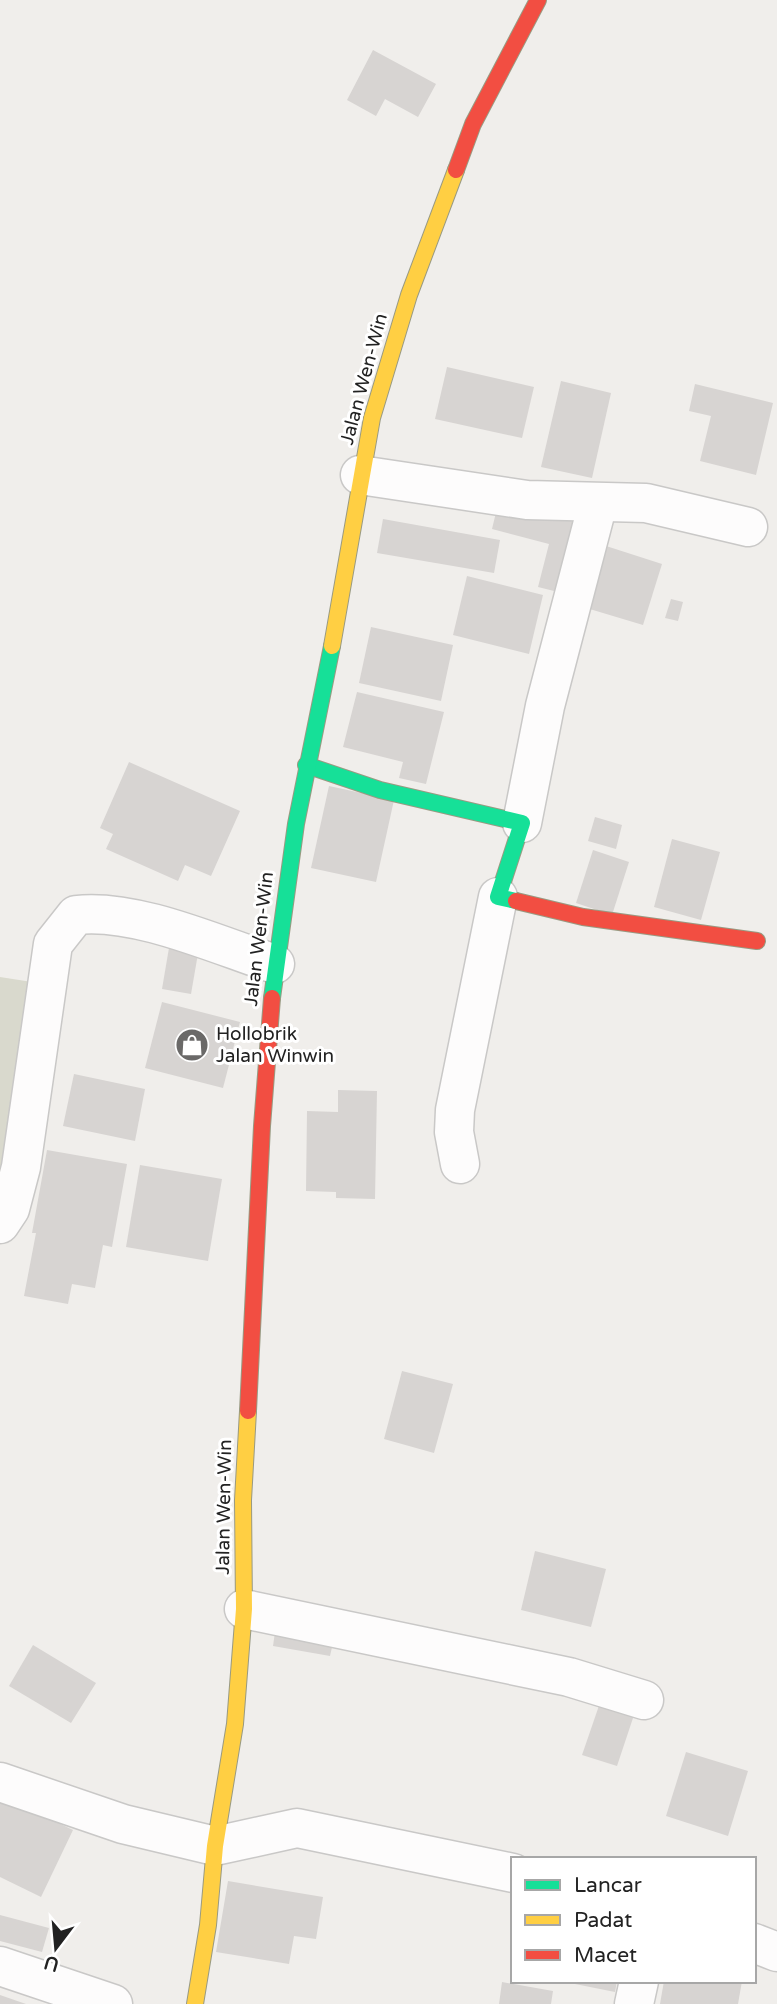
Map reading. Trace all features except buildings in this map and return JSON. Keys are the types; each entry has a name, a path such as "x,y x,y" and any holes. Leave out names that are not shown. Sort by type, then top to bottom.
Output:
{"street":[{"name":"Jalan Wen-Win","path":"195,2004 234,1724 244,1609 243,1500 262,1126 275,964 306,765 333,643 372,418 409,295 473,124 538,0"},
{"path":"360,475 527,500 646,503 748,527"},
{"path":"460,1164 454,1132 455,1110 498,897 522,823 545,706 598,503"},
{"path":"306,765 380,790 522,823"},
{"path":"498,897 583,918 757,941"},
{"path":"0,1224 10,1209 21,1167 53,944 76,915 94,912 134,918 275,964"},
{"path":"244,1609 569,1677 644,1700"},
{"path":"0,1782 123,1824 215,1846 297,1828 511,1873"},
{"path":"756,1944 777,1952"},
{"path":"0,1966 113,2004"},
{"path":"634,2004 639,1983"}],"shaded area":[{"path":"0,977 32,982 0,1202"}],"traffic: fast":[{"path":"272,998 296,824 332,646"},
{"path":"306,765 380,790 522,823 498,897 516,901"}],"traffic: slow":[{"path":"332,646 372,418 409,295 456,170"},
{"path":"195,2004 208,1925 215,1846 235,1724 244,1609 243,1500 248,1411"}],"traffic: jam":[{"path":"456,170 473,124 538,0"},
{"path":"516,901 583,917 757,941"},
{"path":"248,1411 262,1126 272,998"}],"place":[{"name":"Hollobrik Jalan Winwin","path":"192,1045"}]}
